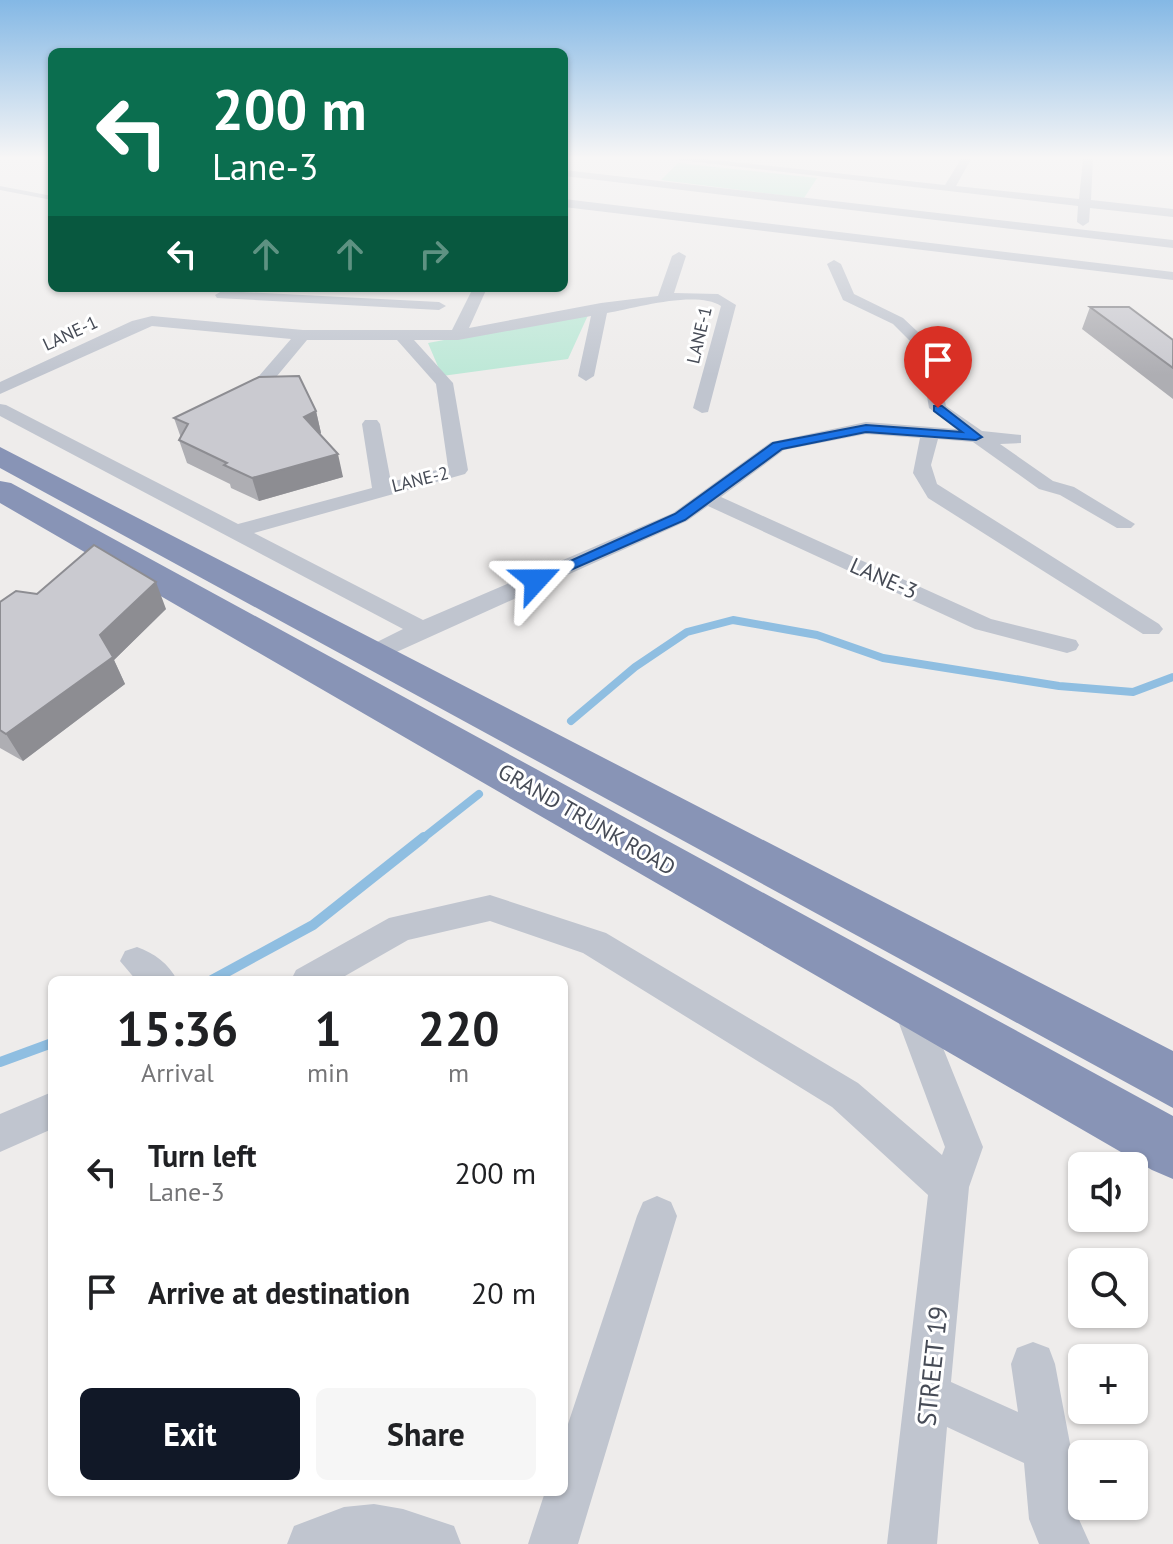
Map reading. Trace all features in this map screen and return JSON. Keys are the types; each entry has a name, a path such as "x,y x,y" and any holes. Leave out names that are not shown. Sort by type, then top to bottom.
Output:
{"highway":[{"name":"GRAND TRUNK ROAD","path":"0,439 109,492 195,542 294,615"},
{"name":"GRAND TRUNK ROAD","path":"0,456 23,491 907,1001 1173,1149"},
{"name":"GRAND TRUNK ROAD","path":"23,491 294,615 1173,1081"}],"street":[{"path":"888,231 1076,264 1173,276"},
{"path":"1035,231 1173,244"},
{"path":"1082,234 1075,270 1132,287"},
{"path":"665,297 679,256"},
{"path":"834,264 848,297 898,321 927,349 938,408 1046,485 1067,491 1124,524"},
{"path":"163,320 228,292"},
{"path":"371,304 378,292"},
{"path":"458,335 478,292"},
{"name":"LANE-1","path":"0,389 137,324 163,320 303,335 458,335 665,297 718,298 729,305 702,408"},
{"path":"207,301 439,306"},
{"path":"586,376 601,307"},
{"path":"261,384 303,335"},
{"name":"LANE-2","path":"238,531 458,470 444,383 402,336"},
{"path":"0,409 422,629"},
{"path":"371,424 382,489"},
{"path":"370,656 422,629 680,517 778,446 866,428 1014,439"},
{"path":"931,433 921,470 924,483 935,494 1151,629"},
{"name":"LANE-3","path":"706,498 983,624 1067,645"},
{"path":"320,976 350,966 400,928 490,908 594,943 845,1095 949,1187"},
{"name":"STREET 19","path":"907,1001 964,1147 949,1187 930,1396 912,1544"},
{"path":"0,1133 48,1112"},
{"path":"553,1544 657,1216"},
{"path":"1033,1364 1047,1449 1053,1519 1065,1544"},
{"path":"930,1396 1047,1449"},
{"path":"312,1544 338,1531 388,1528 436,1544"}],"green space":[{"path":"589,313 568,359 442,376 428,343"}],"building":[{"path":"1090,307 1129,307 1173,340 1173,368"},
{"path":"299,376 316,411 304,417 338,454 252,478 179,440 188,424 174,418 259,377"},
{"path":"94,545 156,582 100,635 113,657 6,734 0,730 0,602 16,591 37,594"}],"waterway":[{"path":"571,721 635,667 687,632 733,620 817,635 883,658 1059,686 1133,692 1173,677"},
{"path":"422,839 479,794"},
{"path":"219,976 313,925 424,837"},
{"path":"0,1062 48,1044"}],"route":[{"path":"536,580 680,517 778,446 866,428 976,437 938,408"}]}
